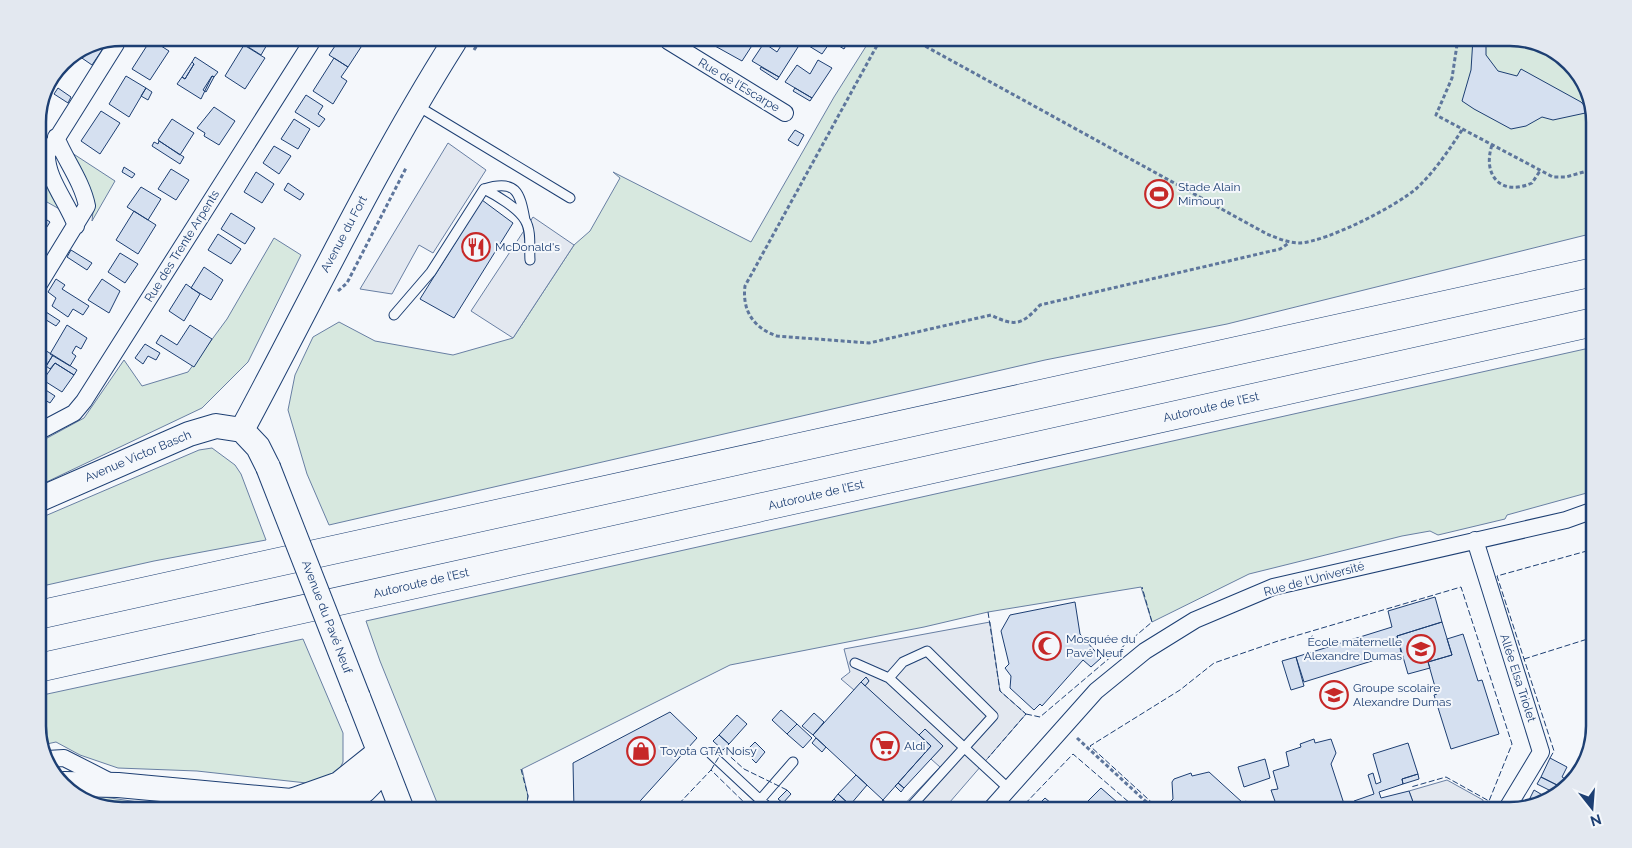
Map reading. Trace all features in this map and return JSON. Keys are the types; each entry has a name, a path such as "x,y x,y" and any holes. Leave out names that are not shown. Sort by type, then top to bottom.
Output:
{"highway":[{"path":"46,613 1586,274"},
{"name":"Autoroute de l’Est","path":"46,666 1586,324"}],"main road":[{"name":"Avenue du Fort","path":"242,430 357,207 416,105 461,50"},
{"name":"Avenue Victor Basch","path":"46,497 189,434 216,426 242,430"},
{"name":"Avenue du Pavé Neuf","path":"242,430 258,447 268,467 399,802"},
{"path":"291,801 339,784 382,759"},
{"path":"345,802 354,799 366,791 382,759"},
{"path":"74,784 118,785 295,802"}],"street":[{"name":"Rue des Trente Arpents","path":"46,428 74,413 84,401 309,46"},
{"name":"Rue de l’Escarpe","path":"676,46 786,113"},
{"path":"46,273 87,206 85,193 62,153 56,137 114,47"},
{"name":"Rue de l'Université","path":"997,802 1096,691 1145,651 1195,620 1273,588 1566,520 1586,513"},
{"name":"Allée Elsa Triolet","path":"1475,540 1541,752 1511,802"},
{"path":"53,759 64,758 118,785"}],"lane":[{"path":"416,105 570,198"},
{"path":"394,315 431,272 484,188 499,184 510,188 520,196 529,236 530,260"},
{"path":"484,188 500,197 526,220"},
{"path":"889,678 903,662 927,651 993,716 915,802"},
{"path":"855,663 889,678 964,750 1009,789"},
{"path":"711,754 760,800 792,762"}],"path":[{"path":"877,46 745,286 744,296 749,316 767,333 786,337 869,343 991,314 1007,322 1019,322 1028,318 1040,305 1280,249 1289,242"},
{"path":"925,46 1266,234 1289,242 1302,243 1338,231 1371,218 1397,203 1417,188 1434,169 1462,130"},
{"path":"1457,46 1452,78 1436,114 1462,130 1553,177 1566,177 1586,171"},
{"path":"1492,145 1488,162 1489,170 1500,183 1507,187 1515,188 1532,184 1540,171"},
{"path":"332,293 342,289 347,283 410,160"},
{"path":"1065,726 1146,802"}],"shaded area":[{"path":"866,46 1520,47 1544,54 1560,65 1573,80 1582,98 1586,117 1586,235 1227,324 1045,360 329,525 307,474 288,410 295,375 313,337 339,322 375,341 453,355 513,338 574,245 590,231 620,178 613,172 751,242 834,97"},
{"path":"448,143 486,170 433,253 419,245 392,294 360,289"},
{"path":"72,153 115,181 92,221 94,202"},
{"path":"46,184 63,211 46,201"},
{"path":"533,217 574,245 513,338 471,311"},
{"path":"274,238 301,255 248,362 202,408 46,482 46,439 84,418 124,360 142,386 188,372 227,319"},
{"path":"1586,349 1586,493 1507,515 1505,519 1438,535 1430,531 1402,536 1249,574 1152,622 1141,587 988,612 924,627 730,665 522,769 528,796 527,802 437,802 380,661 366,621"},
{"path":"212,448 235,465 241,474 266,540 154,561 46,585 46,516 199,450"},
{"path":"990,622 1000,691 1026,714 950,802 907,802 940,767 931,759 943,746 925,729 919,735 865,686 869,681 866,677 854,690 841,679 850,672 844,649"},
{"path":"303,639 343,733 343,762 337,774 325,785 197,771 118,768 80,755 56,742 49,744 46,731 46,694"},
{"path":"1447,780 1483,800 1483,802 1413,802 1409,791"},
{"path":"91,795 138,802 112,801"}],"building":[{"path":"147,46 161,46 169,51 150,80 132,69"},
{"path":"243,46 265,58 245,89 225,76"},
{"path":"247,46 266,46 261,55"},
{"path":"335,46 362,46 348,67 329,55"},
{"path":"715,46 752,46 742,61"},
{"path":"762,46 768,46 777,52 781,46 798,47 779,77 752,61"},
{"path":"809,46 828,46 822,54"},
{"path":"1472,46 1486,46 1486,55 1498,71 1517,76 1521,69 1581,102 1585,113 1553,120 1542,117 1526,126 1511,129 1462,101 1471,70"},
{"path":"102,49 92,65 82,58"},
{"path":"195,57 218,72 214,77 212,76 201,99 177,84 182,77 185,79 194,64 192,62"},
{"path":"334,58 348,67 341,77 347,81 333,104 313,91"},
{"path":"818,60 832,68 812,98 785,82 797,65 810,74"},
{"path":"192,62 194,64 185,79 182,77"},
{"path":"761,67 779,77 777,80 760,69"},
{"path":"126,76 146,88 129,117 109,104"},
{"path":"212,76 214,77 206,92 203,90"},
{"path":"58,88 71,97 68,103 54,94"},
{"path":"146,88 152,92 148,100 141,96"},
{"path":"795,88 812,98 810,101 793,91"},
{"path":"306,95 323,106 318,114 325,119 319,127 295,112"},
{"path":"214,107 235,121 219,145 204,136 205,133 197,128"},
{"path":"101,111 120,123 100,154 81,141"},
{"path":"172,119 194,133 180,155 158,140"},
{"path":"294,119 310,129 298,149 281,139"},
{"path":"795,130 804,135 798,146 788,140"},
{"path":"159,141 184,157 180,164 152,146 154,142 158,144"},
{"path":"274,146 291,156 279,174 263,163"},
{"path":"124,167 135,174 132,178 122,172"},
{"path":"171,169 189,180 176,200 158,189"},
{"path":"256,172 274,184 262,203 244,192"},
{"path":"288,183 304,194 300,200 284,190"},
{"path":"141,187 161,199 148,220 127,207"},
{"name":"McDonald's","path":"482,200 513,223 454,318 420,299"},
{"path":"134,211 156,225 138,254 116,240"},
{"path":"231,213 255,228 245,244 221,229"},
{"path":"46,219 50,222 46,228"},
{"path":"218,234 241,249 231,264 208,250"},
{"path":"71,250 92,263 87,270 67,257"},
{"path":"120,253 138,264 125,283 108,272"},
{"path":"204,267 223,280 211,300 191,288"},
{"path":"56,279 65,285 62,289 89,306 83,315 73,309 68,317 52,306 56,298 48,292"},
{"path":"102,279 120,291 109,313 88,300"},
{"path":"186,284 200,294 184,321 169,311"},
{"path":"46,312 60,321 56,326 46,320"},
{"path":"67,325 87,338 81,349 76,346 72,353 76,356 70,366 50,354"},
{"path":"190,325 212,339 194,367 156,343 161,335 177,345"},
{"path":"145,344 160,353 156,360 148,356 143,364 135,358"},
{"path":"46,351 53,355 46,366"},
{"path":"53,355 77,370 74,375 55,363 50,369 46,366"},
{"path":"55,363 74,375 62,392 46,382 46,376"},
{"path":"46,390 55,396 50,403 46,401"},
{"path":"1435,597 1442,622 1397,636 1401,652 1304,682 1296,657 1392,627 1388,611"},
{"name":"Mosquée du Pavé Neuf","path":"1075,602 1080,634 1101,658 1091,667 1083,660 1042,706 1040,704 1034,710 1010,688 1011,676 1005,668 1009,664 1001,631 1010,615"},
{"path":"1442,622 1452,655 1428,662 1430,668 1408,674 1397,636"},
{"path":"1463,634 1478,681 1482,680 1499,734 1451,749 1434,695 1437,694 1428,662 1452,655 1447,639"},
{"path":"1296,657 1304,686 1291,690 1282,661"},
{"path":"866,677 869,681 865,686 861,682"},
{"path":"861,682 931,746 883,800 813,735"},
{"path":"781,710 797,724 787,734 772,720"},
{"name":"Toyota GTA Noisy","path":"670,712 697,738 639,802 574,802 573,763"},
{"path":"814,713 824,722 813,735 802,726"},
{"path":"737,715 747,724 729,744 719,735"},
{"path":"797,724 812,738 803,748 787,734"},
{"path":"925,729 943,746 904,788 898,783 931,746 919,735"},
{"path":"719,735 729,744 723,750 713,741"},
{"path":"816,738 826,747 822,752 812,743"},
{"path":"1314,739 1315,743 1331,739 1336,753 1331,764 1343,802 1275,802 1271,790 1278,789 1273,771 1289,766 1286,752 1301,747 1300,744"},
{"path":"755,742 765,752 756,763 745,752"},
{"path":"1408,743 1418,774 1402,779 1403,784 1379,792 1381,798 1409,791 1413,802 1354,802 1374,794 1368,775 1373,773 1376,784 1381,782 1373,754"},
{"path":"1550,758 1567,767 1562,777 1564,778 1557,785 1541,777"},
{"path":"1265,759 1270,778 1244,787 1238,767"},
{"path":"1209,772 1242,802 1170,802 1173,799 1172,782 1174,779 1191,773 1192,776"},
{"path":"1418,774 1419,779 1403,784 1402,779"},
{"path":"856,775 867,785 853,802 847,802 838,794"},
{"path":"1541,777 1557,785 1550,790 1537,784"},
{"path":"898,783 904,788 901,792 895,786"},
{"path":"1101,788 1117,802 1087,802"},
{"path":"787,790 791,794 784,802 778,799"},
{"path":"1534,790 1542,795 1531,799"},
{"path":"838,794 847,802 837,802 834,799"},
{"path":"1045,798 1050,802 1041,802"}],"fence":[{"path":"1550,758 1554,751 1497,576 1586,551"},
{"path":"1026,714 1040,717 1152,622 1142,587"},
{"path":"1151,802 1090,746 1180,690 1214,663 1278,641 1461,587 1512,744 1489,801 1446,777 1411,787"},
{"path":"988,612 1000,691 1026,714 988,758"},
{"path":"1524,659 1586,640"},
{"path":"711,770 723,750 744,769 787,790"},
{"path":"1027,802 1073,754 1129,802"},
{"path":"521,769 528,796 527,802"},
{"path":"681,802 711,770 744,802"}],"place":[{"name":"Stade Alain Mimoun","path":"1159,194"},
{"name":"McDonald's","path":"476,247"},
{"name":"Mosquée du Pavé Neuf","path":"1047,646"},
{"name":"École maternelle Alexandre Dumas","path":"1421,649"},
{"name":"Groupe scolaire Alexandre Dumas","path":"1334,695"},
{"name":"Aldi","path":"885,746"},
{"name":"Toyota GTA Noisy","path":"641,751"}]}
